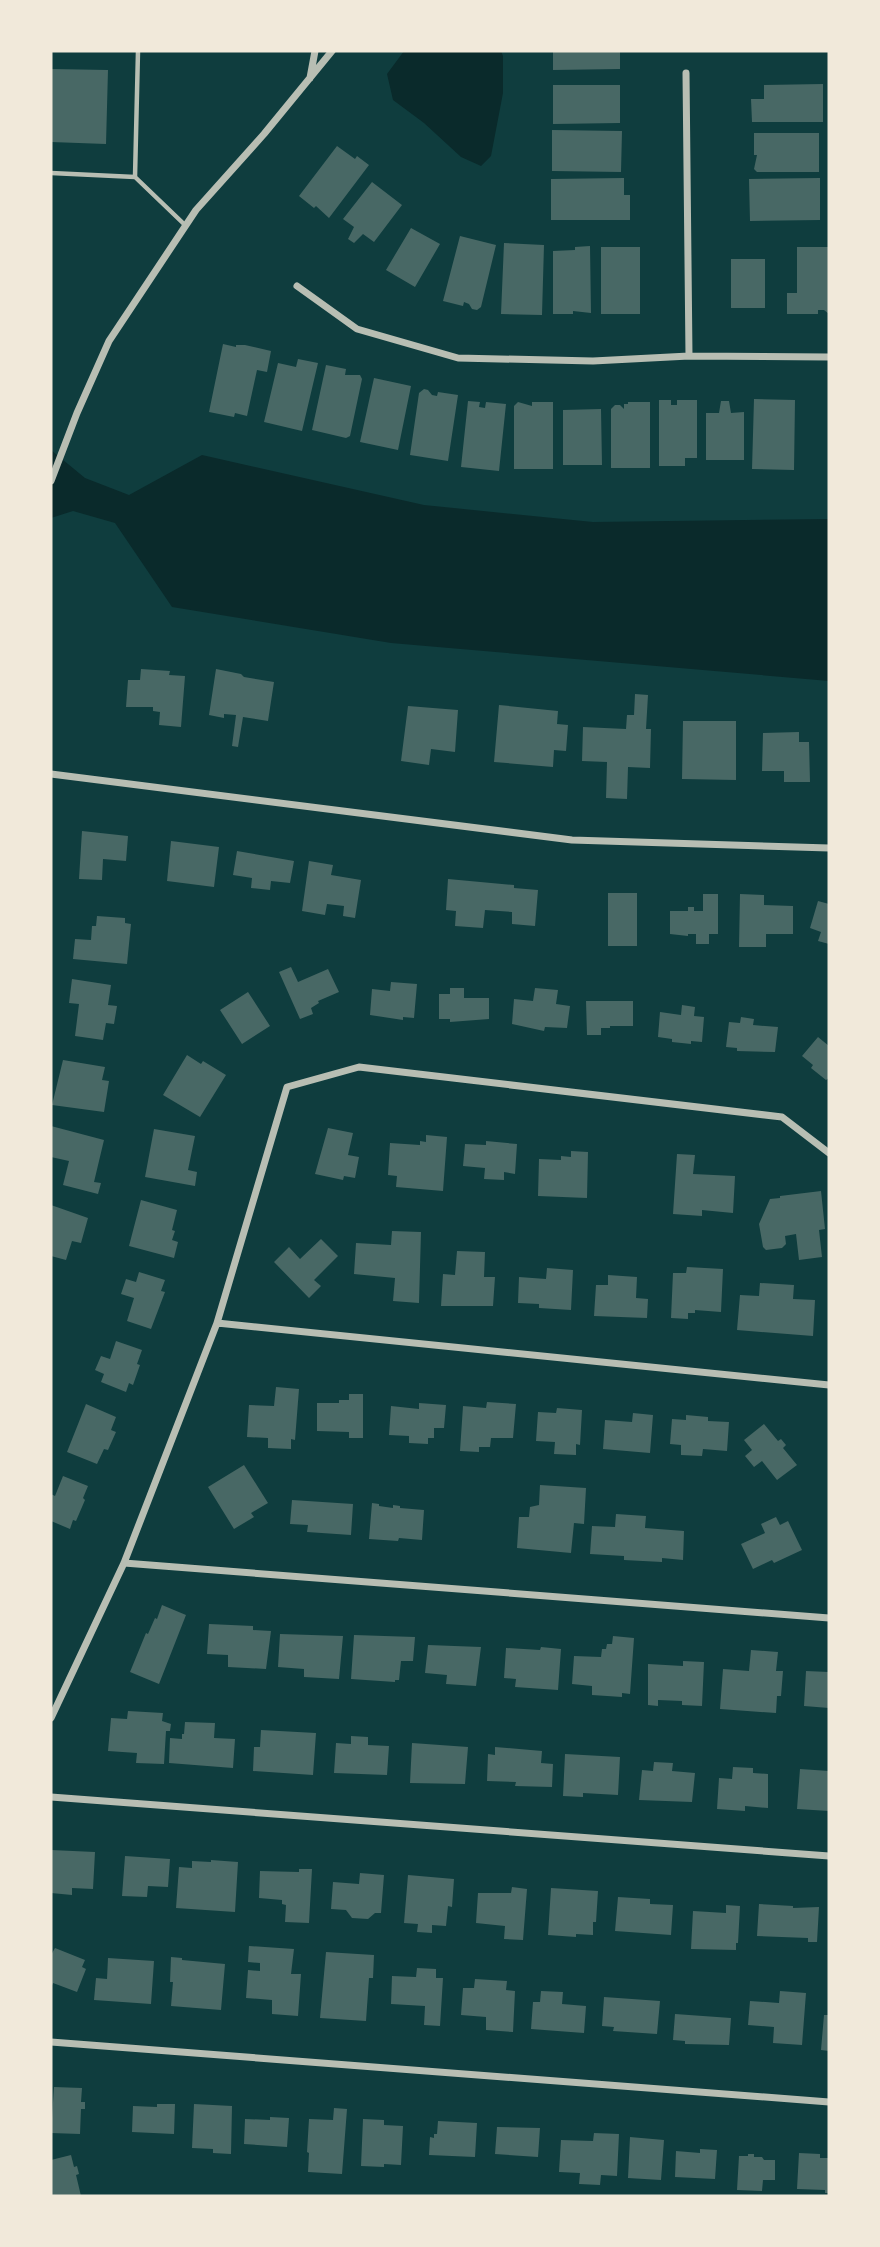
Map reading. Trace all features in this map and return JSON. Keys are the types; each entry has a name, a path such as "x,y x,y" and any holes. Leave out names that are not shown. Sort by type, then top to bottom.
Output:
{"street":[{"path":"310,80 315,51"},
{"path":"51,481 109,341 196,210 310,80 332,51"},
{"path":"686,73 689,356"},
{"path":"297,286 356,330 458,358 593,361 689,356 829,357"},
{"path":"51,774 572,840 829,848"},
{"path":"51,1718 124,1563 217,1324 287,1087 359,1067 782,1117 829,1153"},
{"path":"217,1324 829,1385"},
{"path":"124,1563 829,1618"},
{"path":"51,1797 829,1856"},
{"path":"51,2042 829,2102"}],"lane":[{"path":"135,177 138,51"},
{"path":"51,173 135,177 186,226"}],"water":[{"path":"404,51 501,51 503,93 491,156 481,166 461,157 424,123 393,100 387,74"},
{"path":"51,450 85,478 129,495 202,455 424,505 593,522 829,519 829,681 391,643 172,607 115,523 73,511 51,518"}],"building":[{"path":"553,51 620,51 620,69 553,70"},
{"path":"51,69 108,70 106,144 51,142"},
{"path":"823,84 823,122 752,122 751,99 764,99 764,85"},
{"path":"553,85 620,85 620,123 553,124"},
{"path":"552,130 622,131 621,172 552,171"},
{"path":"754,133 819,133 819,172 757,172 754,169 757,155 754,155"},
{"path":"337,146 369,165 329,218 299,196"},
{"path":"624,178 624,195 630,195 630,220 551,220 551,179"},
{"path":"820,178 820,220 750,221 749,179"},
{"path":"372,182 402,205 374,242 363,234 354,243 348,239 354,227 343,219"},
{"path":"411,228 440,244 415,287 386,270"},
{"path":"460,236 496,245 481,307 477,310 464,302 463,306 443,301"},
{"path":"504,243 544,245 542,315 501,314"},
{"path":"590,246 591,313 573,311 573,314 553,314 553,251"},
{"path":"601,247 640,247 640,314 601,314"},
{"path":"797,247 829,247 829,314 818,310 818,314 787,314 787,293 797,293"},
{"path":"731,259 765,259 765,308 731,308"},
{"path":"223,344 236,347 245,345 271,351 267,372 257,370 247,416 235,413 234,417 209,412"},
{"path":"298,359 318,363 302,431 264,422 278,363 296,367"},
{"path":"326,365 346,369 345,375 360,375 362,379 350,436 346,438 312,430"},
{"path":"374,378 411,386 398,450 360,442"},
{"path":"424,389 437,396 438,392 458,395 448,461 410,455 419,393"},
{"path":"754,399 795,400 794,470 752,469"},
{"path":"659,400 671,400 671,405 677,405 677,400 697,400 697,458 685,458 685,466 659,466"},
{"path":"468,401 480,402 479,407 485,408 486,402 506,404 499,471 461,467"},
{"path":"721,401 729,401 731,413 744,412 744,460 706,460 706,413 719,413"},
{"path":"518,402 532,406 532,402 553,402 553,469 514,469 514,406"},
{"path":"650,402 650,468 611,468 611,409 620,405 624,409 624,404"},
{"path":"601,409 602,465 563,465 563,410"},
{"path":"141,669 170,671 169,675 185,676 181,727 159,725 160,712 153,711 153,707 126,707 128,680 140,680"},
{"path":"216,669 274,682 268,721 243,717 238,747 232,746 236,715 224,714 224,718 209,715"},
{"path":"635,694 648,695 646,729 651,729 650,768 628,767 627,799 606,798 607,762 582,761 583,727 626,729 627,715 634,715"},
{"path":"499,705 558,711 557,724 568,725 566,751 554,750 553,767 494,762"},
{"path":"408,706 458,710 455,752 431,749 429,765 401,761"},
{"path":"683,721 736,721 736,780 682,779"},
{"path":"799,732 799,742 809,742 810,782 784,782 784,771 762,771 763,733"},
{"path":"82,831 128,836 126,861 103,859 102,880 79,879"},
{"path":"171,841 219,847 214,887 167,881"},
{"path":"237,851 294,861 290,883 271,881 270,890 251,888 252,878 233,875"},
{"path":"309,861 333,865 331,875 361,880 355,918 343,916 344,906 327,904 325,915 302,911"},
{"path":"448,879 538,890 535,926 512,924 512,912 485,910 483,928 455,926 456,911 446,910"},
{"path":"608,893 637,893 637,946 608,946"},
{"path":"703,894 718,894 718,934 709,934 709,944 696,944 696,934 670,934 670,911 688,911 688,907 694,907 694,911 703,911"},
{"path":"740,894 764,895 764,905 793,906 793,934 766,934 766,947 739,947"},
{"path":"818,901 829,904 829,944 818,941 821,932 810,928"},
{"path":"97,916 125,918 125,923 131,924 127,964 73,959 75,939 91,940 92,926 96,926"},
{"path":"291,967 298,982 328,969 339,992 318,1001 319,1003 311,1008 313,1014 300,1019 279,972"},
{"path":"72,979 111,985 108,1005 117,1006 114,1024 106,1023 103,1040 75,1036 79,1004 69,1003"},
{"path":"391,982 417,984 414,1018 403,1017 403,1020 370,1015 372,989 390,991"},
{"path":"450,988 464,988 464,998 489,998 489,1019 450,1022 450,1019 439,1019 439,994 450,994"},
{"path":"535,988 558,990 556,1004 570,1006 567,1028 545,1027 544,1031 512,1024 514,999 533,1001"},
{"path":"248,992 270,1026 242,1044 220,1010"},
{"path":"586,1001 633,1001 633,1026 610,1026 601,1028 601,1035 587,1035"},
{"path":"682,1005 695,1007 694,1016 704,1017 702,1042 672,1042 672,1039 658,1037 660,1012 681,1015"},
{"path":"741,1017 754,1019 753,1025 778,1027 775,1052 737,1051 737,1048 726,1047 729,1022 740,1023"},
{"path":"818,1037 829,1046 829,1078 826,1080 811,1068 813,1065 802,1056"},
{"path":"187,1055 226,1075 200,1117 163,1095"},
{"path":"63,1060 105,1067 102,1080 109,1081 104,1112 52,1105"},
{"path":"51,1126 104,1140 94,1182 101,1183 98,1194 63,1185 69,1161 51,1157"},
{"path":"328,1128 353,1133 348,1155 359,1157 355,1178 344,1176 343,1180 315,1174"},
{"path":"154,1129 195,1136 188,1170 197,1172 195,1186 145,1177"},
{"path":"426,1135 447,1137 443,1191 396,1187 397,1176 388,1175 390,1143 420,1145 420,1141 426,1142"},
{"path":"486,1141 517,1144 515,1174 504,1172 504,1180 484,1179 485,1168 463,1166 465,1144 486,1145"},
{"path":"571,1151 588,1152 587,1198 538,1196 539,1159 561,1160 561,1156 571,1157"},
{"path":"677,1154 695,1155 693,1174 735,1176 733,1213 702,1210 702,1216 673,1214"},
{"path":"821,1191 825,1229 819,1230 822,1257 799,1260 796,1234 785,1236 786,1244 782,1248 766,1250 763,1247 759,1224 770,1199"},
{"path":"141,1200 177,1210 172,1230 175,1231 172,1240 178,1242 174,1258 129,1246"},
{"path":"51,1205 88,1218 81,1243 72,1241 66,1260 51,1256"},
{"path":"392,1231 421,1232 419,1303 393,1301 395,1278 354,1274 356,1243 391,1245"},
{"path":"321,1239 338,1256 314,1280 321,1286 309,1298 274,1262 289,1247 300,1259"},
{"path":"457,1251 485,1252 484,1277 495,1277 493,1306 441,1306 443,1274 455,1275"},
{"path":"687,1267 723,1269 721,1312 695,1310 695,1313 688,1313 688,1319 671,1318 673,1273 686,1273"},
{"path":"547,1268 573,1270 571,1310 539,1308 539,1304 518,1303 519,1277 546,1279"},
{"path":"139,1272 165,1280 161,1291 165,1292 151,1329 127,1321 134,1298 121,1294 126,1279 136,1282"},
{"path":"608,1275 637,1277 636,1298 648,1299 647,1318 594,1316 596,1285 608,1285"},
{"path":"760,1283 794,1285 793,1299 815,1300 813,1336 737,1330 740,1295 759,1296"},
{"path":"116,1341 142,1350 133,1385 129,1383 126,1392 101,1382 104,1374 95,1370 101,1356 110,1359"},
{"path":"276,1387 299,1389 295,1440 291,1439 291,1449 268,1448 268,1438 247,1437 249,1405 274,1406"},
{"path":"349,1394 363,1394 363,1438 349,1438 349,1432 317,1431 317,1403 339,1403 339,1400 349,1400"},
{"path":"487,1402 516,1404 513,1438 491,1438 490,1447 479,1447 479,1452 460,1451 463,1406 486,1408"},
{"path":"419,1403 446,1405 444,1428 434,1428 434,1438 428,1438 428,1444 409,1443 409,1436 389,1435 391,1406 419,1409"},
{"path":"86,1404 116,1417 111,1430 116,1432 108,1450 104,1449 97,1464 67,1452"},
{"path":"557,1408 582,1410 580,1445 576,1444 576,1455 554,1454 555,1442 536,1441 538,1412 556,1413"},
{"path":"633,1413 653,1415 650,1453 603,1449 605,1420 632,1422"},
{"path":"686,1415 708,1417 708,1421 729,1422 727,1451 703,1449 702,1456 681,1455 681,1445 670,1444 672,1419 686,1420"},
{"path":"764,1424 778,1441 781,1439 786,1445 783,1448 797,1465 777,1480 762,1461 754,1467 745,1456 752,1450 744,1440"},
{"path":"244,1465 268,1503 251,1513 254,1517 234,1529 208,1487"},
{"path":"63,1476 88,1486 83,1498 85,1500 70,1529 51,1521 51,1494 55,1496"},
{"path":"540,1485 586,1488 584,1524 574,1523 571,1553 517,1548 519,1517 529,1517 530,1507 539,1505"},
{"path":"292,1500 353,1504 351,1535 307,1532 308,1525 290,1524"},
{"path":"372,1503 393,1508 393,1505 424,1510 422,1540 369,1539"},
{"path":"616,1514 646,1516 645,1528 684,1531 683,1560 624,1560 624,1556 590,1554 592,1526 615,1527"},
{"path":"776,1517 780,1525 788,1521 802,1550 753,1569 741,1544 765,1533 761,1524"},
{"path":"162,1605 186,1615 159,1684 130,1672 146,1633 148,1634 155,1618 157,1619"},
{"path":"209,1624 253,1626 253,1630 271,1631 266,1669 228,1667 228,1655 207,1654"},
{"path":"280,1634 343,1636 339,1679 304,1677 304,1669 278,1667"},
{"path":"354,1635 415,1637 413,1661 401,1661 399,1680 395,1682 351,1679"},
{"path":"613,1636 634,1638 630,1694 622,1693 622,1697 592,1695 592,1686 572,1684 574,1656 601,1657 602,1649 606,1649 607,1644 612,1644"},
{"path":"428,1645 481,1647 476,1686 446,1684 447,1675 425,1673"},
{"path":"541,1647 561,1649 558,1690 515,1687 516,1679 504,1678 506,1648 540,1650"},
{"path":"751,1650 778,1652 776,1671 783,1671 781,1696 777,1696 776,1713 720,1709 723,1669 749,1671"},
{"path":"683,1661 704,1662 702,1706 682,1705 682,1701 658,1700 658,1706 648,1705 648,1664 683,1666"},
{"path":"806,1671 829,1672 829,1708 804,1706"},
{"path":"128,1711 163,1713 162,1721 171,1724 170,1731 166,1731 164,1764 136,1763 137,1753 108,1751 111,1718 127,1719"},
{"path":"185,1722 215,1723 214,1738 235,1739 233,1768 169,1763 170,1738 182,1739"},
{"path":"261,1730 316,1733 313,1775 253,1771 254,1747 260,1747"},
{"path":"351,1736 368,1737 368,1745 389,1746 387,1775 334,1773 336,1743 351,1744"},
{"path":"412,1743 468,1747 465,1784 410,1783"},
{"path":"495,1747 542,1751 541,1763 553,1764 552,1787 515,1786 516,1782 487,1781 488,1754 495,1755"},
{"path":"565,1754 620,1757 618,1795 583,1793 583,1797 563,1796"},
{"path":"654,1762 673,1763 672,1771 695,1773 692,1802 639,1800 642,1770 653,1771"},
{"path":"733,1767 753,1768 753,1773 768,1774 768,1808 745,1806 745,1811 717,1809 719,1778 732,1779"},
{"path":"800,1769 829,1771 829,1811 797,1809"},
{"path":"51,1850 95,1852 93,1889 72,1888 72,1895 51,1893"},
{"path":"125,1856 170,1859 168,1887 148,1886 147,1897 122,1896"},
{"path":"192,1861 238,1862 235,1912 176,1908 179,1867 192,1868"},
{"path":"299,1869 312,1869 309,1923 285,1922 286,1905 282,1904 282,1900 259,1898 260,1871 299,1872"},
{"path":"360,1873 384,1875 381,1913 375,1913 368,1919 352,1918 346,1910 331,1909 333,1882 359,1884"},
{"path":"408,1875 454,1879 452,1907 448,1906 446,1926 432,1925 432,1933 417,1932 418,1924 404,1923"},
{"path":"512,1887 527,1889 523,1940 504,1939 505,1926 476,1923 478,1893 511,1893"},
{"path":"551,1888 598,1891 593,1935 548,1935"},
{"path":"618,1897 650,1899 650,1904 673,1905 671,1935 615,1931"},
{"path":"759,1904 793,1908 819,1907 817,1942 808,1942 808,1938 757,1936"},
{"path":"726,1905 740,1906 736,1950 691,1949 693,1911 726,1913"},
{"path":"249,1946 294,1949 291,1974 301,1974 298,2016 272,2014 272,2000 246,1998 248,1970 260,1971 260,1963 248,1962"},
{"path":"55,1948 85,1960 82,1967 86,1969 77,1992 53,1983 51,1988 51,1955"},
{"path":"326,1952 374,1955 373,1978 369,1978 366,2021 320,2018"},
{"path":"171,1957 225,1964 221,2010 171,2006"},
{"path":"108,1958 154,1961 151,2004 94,2000 96,1978 107,1979"},
{"path":"417,1968 436,1969 436,1978 443,1978 440,2026 424,2025 425,2006 391,2004 392,1976 416,1977"},
{"path":"475,1979 507,1981 506,1990 515,1991 513,2032 486,2030 486,2017 461,2015 463,1988 474,1988"},
{"path":"541,1991 563,1992 562,2004 586,2006 584,2033 531,2029 533,2002 540,2002"},
{"path":"780,1991 806,1993 802,2045 773,2043 774,2027 748,2025 750,2001 779,2003"},
{"path":"604,1997 660,2001 657,2034 613,2031 614,2027 602,2026"},
{"path":"675,2014 731,2018 729,2045 685,2044 685,2041 673,2040"},
{"path":"824,2015 829,2015 829,2051 821,2050"},
{"path":"54,2087 82,2088 81,2102 85,2102 85,2109 81,2109 80,2134 51,2133"},
{"path":"157,2104 175,2104 174,2134 132,2132 133,2106 157,2107"},
{"path":"194,2104 232,2106 231,2154 213,2153 213,2149 192,2148"},
{"path":"334,2108 347,2109 342,2174 308,2172 309,2119 333,2120"},
{"path":"270,2117 289,2118 287,2147 244,2144 245,2119 270,2120"},
{"path":"363,2119 384,2120 384,2125 403,2126 401,2165 361,2166"},
{"path":"438,2121 477,2123 475,2157 429,2155 430,2137 434,2138 434,2134 437,2134"},
{"path":"497,2127 540,2128 538,2157 495,2154"},
{"path":"594,2133 619,2134 617,2176 601,2175 600,2185 579,2184 580,2173 559,2172 561,2140 593,2141"},
{"path":"630,2137 664,2140 661,2180 628,2178"},
{"path":"700,2149 717,2150 715,2179 675,2177 676,2151 700,2153"},
{"path":"799,2153 820,2154 820,2158 829,2158 829,2193 825,2193 825,2190 797,2189"},
{"path":"748,2154 762,2157 764,2160 775,2160 775,2180 763,2180 762,2191 737,2190 739,2156"},
{"path":"71,2155 79,2174 76,2175 81,2196 52,2196 51,2160"}]}
